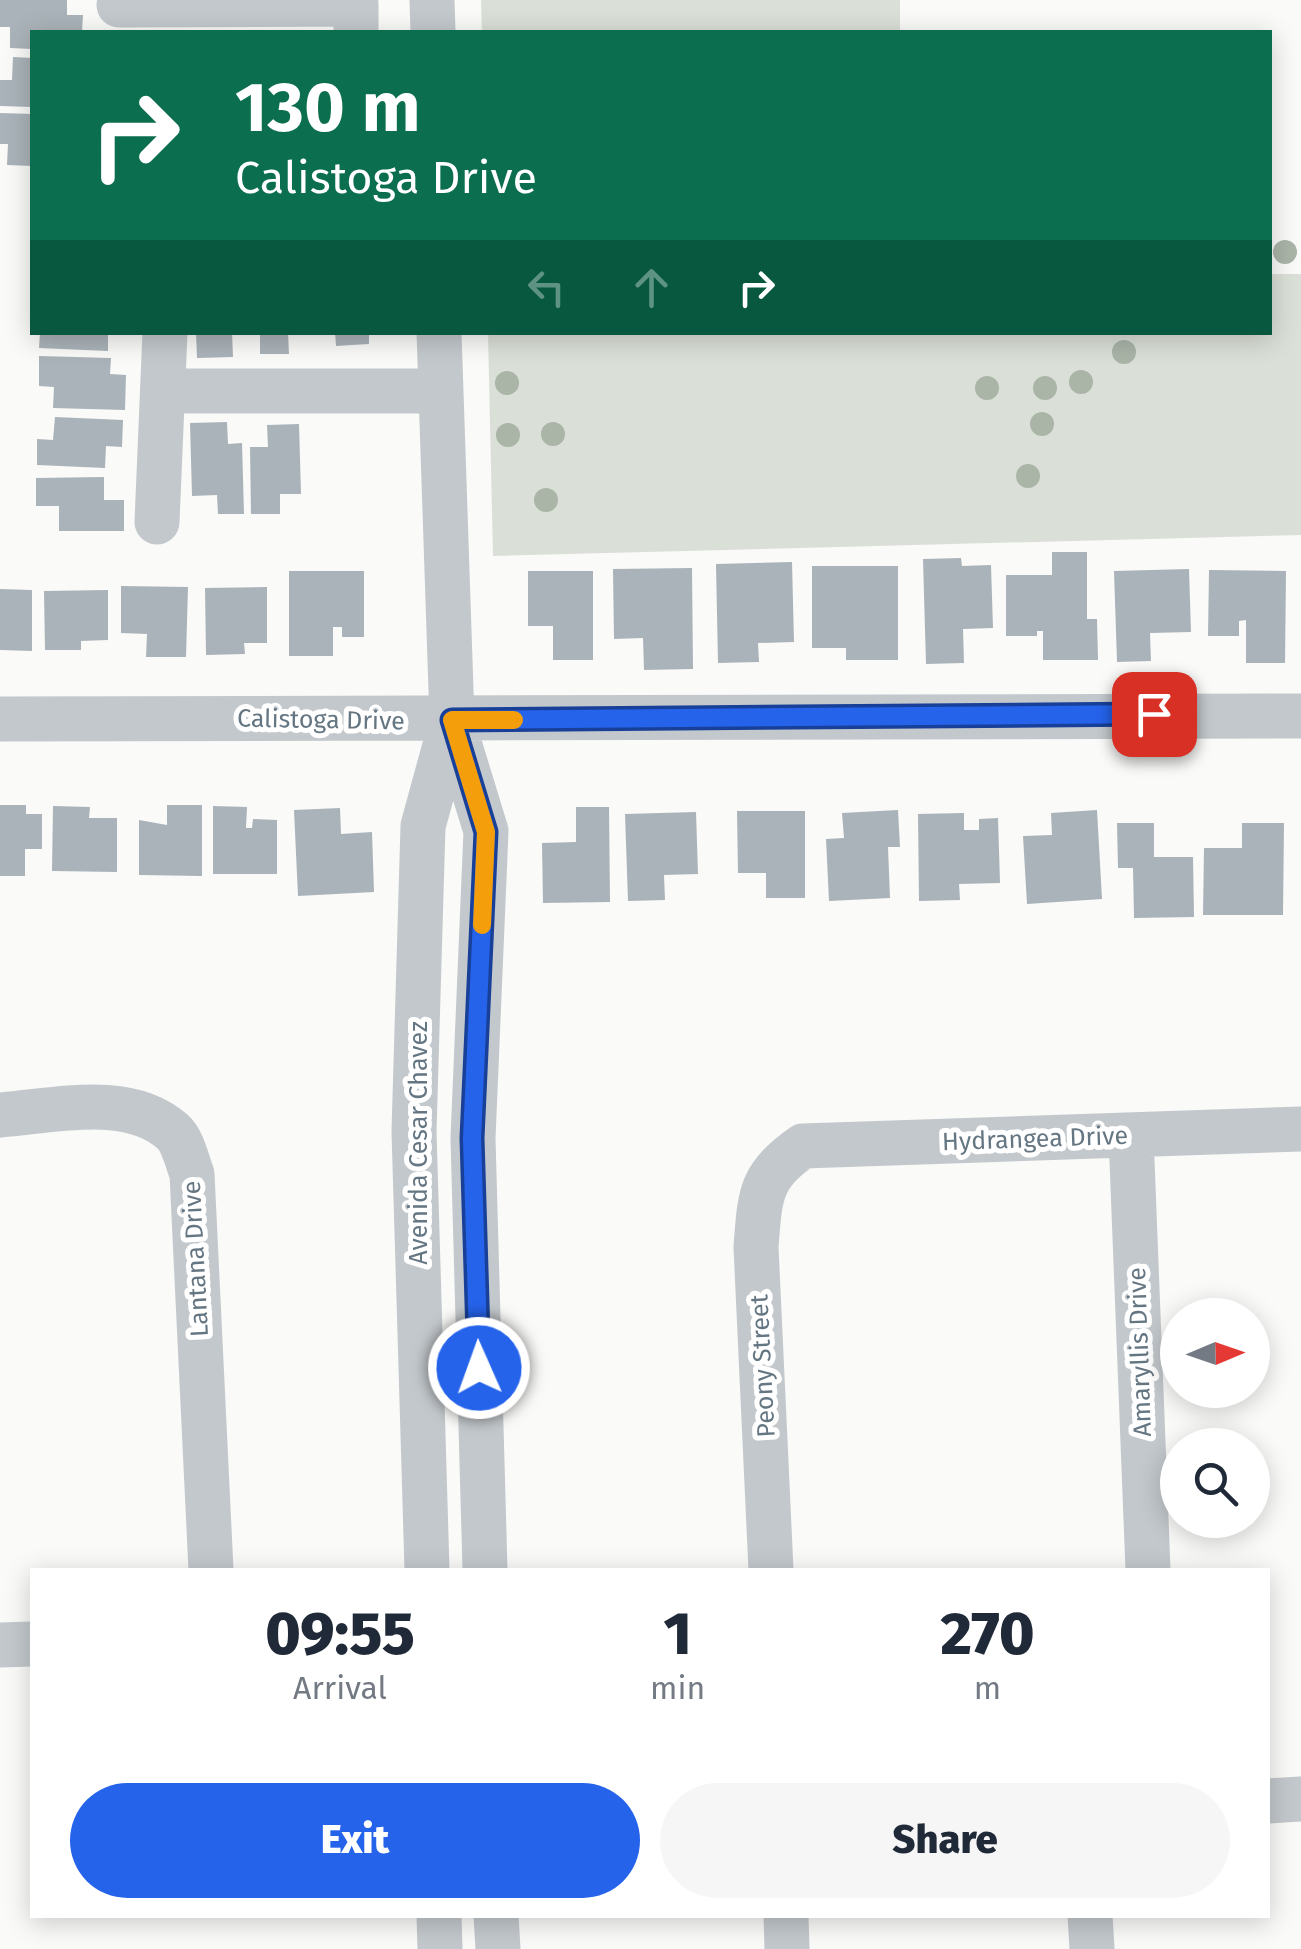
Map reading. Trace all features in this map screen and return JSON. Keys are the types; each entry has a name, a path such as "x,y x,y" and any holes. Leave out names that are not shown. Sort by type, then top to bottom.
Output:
{"street":[{"path":"432,0 432,30"},
{"path":"118,13 356,4 356,30"},
{"path":"158,522 164,335"},
{"name":"Avenida Cesar Chavez","path":"439,335 452,720 486,832 472,1138 485,1568"},
{"path":"165,391 440,391"},
{"name":"Calistoga Drive","path":"0,719 1301,716"},
{"name":"Avenida Cesar Chavez","path":"427,1568 414,1131 424,826 452,720"},
{"name":"Lantana Drive","path":"0,1116 97,1108 128,1110 144,1112 176,1134 192,1174 212,1568"},
{"name":"Hydrangea Drive","path":"776,1164 803,1146 1301,1129"},
{"name":"Amaryllis Drive","path":"1131,1135 1148,1568"},
{"name":"Peony Street","path":"772,1568 756,1247 760,1200 776,1164"},
{"path":"0,1646 30,1644"},
{"path":"1270,1800 1301,1799"},
{"path":"439,1918 440,1949"},
{"path":"496,1918 498,1949"},
{"path":"786,1918 787,1949"},
{"path":"1090,1918 1092,1949"}],"shaded area":[{"path":"481,0 900,0 900,30 482,30"},
{"path":"1272,274 1301,274 1301,535 493,556 488,335 1272,335"}],"building":[{"path":"0,0 67,0 67,15 83,15 82,30 30,30 30,49 10,48 10,27 0,27"},
{"path":"13,57 30,58 30,107 0,106 0,80 12,80"},
{"path":"0,113 30,114 30,166 7,165 8,144 0,144"},
{"path":"40,335 108,335 108,351 39,348"},
{"path":"196,335 232,335 233,357 197,358"},
{"path":"260,335 288,335 289,354 260,354"},
{"path":"335,335 369,335 369,344 336,346"},
{"path":"39,356 111,358 110,374 126,375 125,410 53,408 54,387 39,386"},
{"path":"55,417 123,420 122,447 106,446 105,468 37,465 37,439 53,440"},
{"path":"227,422 228,444 242,443 244,514 218,514 217,495 192,496 190,423"},
{"path":"299,424 301,494 280,494 280,514 251,514 250,447 268,447 267,425"},
{"path":"104,477 104,500 124,500 124,531 59,531 59,506 36,506 36,478"},
{"path":"1052,552 1087,552 1087,619 1097,619 1098,660 1043,660 1043,631 1037,631 1037,636 1006,636 1006,575 1052,575"},
{"path":"961,558 962,566 991,565 993,628 963,629 964,663 926,664 923,559"},
{"path":"792,562 794,642 758,643 759,662 718,663 716,564"},
{"path":"812,566 898,566 898,660 846,660 846,648 812,648"},
{"path":"692,568 693,669 644,670 643,638 614,639 613,569"},
{"path":"1189,569 1191,632 1150,633 1151,661 1117,662 1114,571"},
{"path":"1209,570 1286,571 1285,663 1246,663 1246,620 1239,621 1239,636 1208,636"},
{"path":"289,571 364,571 364,637 342,637 342,627 333,627 333,656 289,656"},
{"path":"528,571 593,571 593,660 553,660 553,626 528,626"},
{"path":"121,586 188,587 186,657 146,657 147,634 121,633"},
{"path":"267,587 267,643 244,643 245,654 206,655 205,588"},
{"path":"0,589 32,590 32,651 0,650"},
{"path":"108,590 108,640 81,641 81,650 45,650 44,591"},
{"path":"0,805 26,805 26,814 42,814 42,849 25,849 25,876 0,876"},
{"path":"167,805 202,805 202,876 139,875 139,820 167,825"},
{"path":"53,806 90,807 89,818 117,818 117,872 52,871"},
{"path":"213,806 247,807 246,828 252,828 253,819 277,820 277,874 213,874"},
{"path":"576,807 609,807 610,902 543,903 542,843 576,842"},
{"path":"340,808 341,834 372,832 374,892 298,896 294,810"},
{"path":"898,810 900,847 888,847 890,898 829,901 826,839 844,838 842,813"},
{"path":"1097,810 1102,899 1027,904 1023,836 1052,835 1051,813"},
{"path":"737,811 805,811 805,898 766,898 766,873 738,873"},
{"path":"696,812 698,874 664,875 665,900 628,901 625,814"},
{"path":"964,813 964,830 979,830 979,819 998,818 1000,883 959,884 960,900 919,901 918,814"},
{"path":"1117,823 1154,823 1154,857 1193,857 1194,917 1134,918 1133,868 1118,868"},
{"path":"1242,823 1284,823 1283,915 1203,915 1204,848 1242,848"}],"slow traffic":[{"path":"482,925 486,832 452,720 514,720"}],"route":[{"path":"479,1368 472,1138 486,832 452,720 1154,714"}]}
